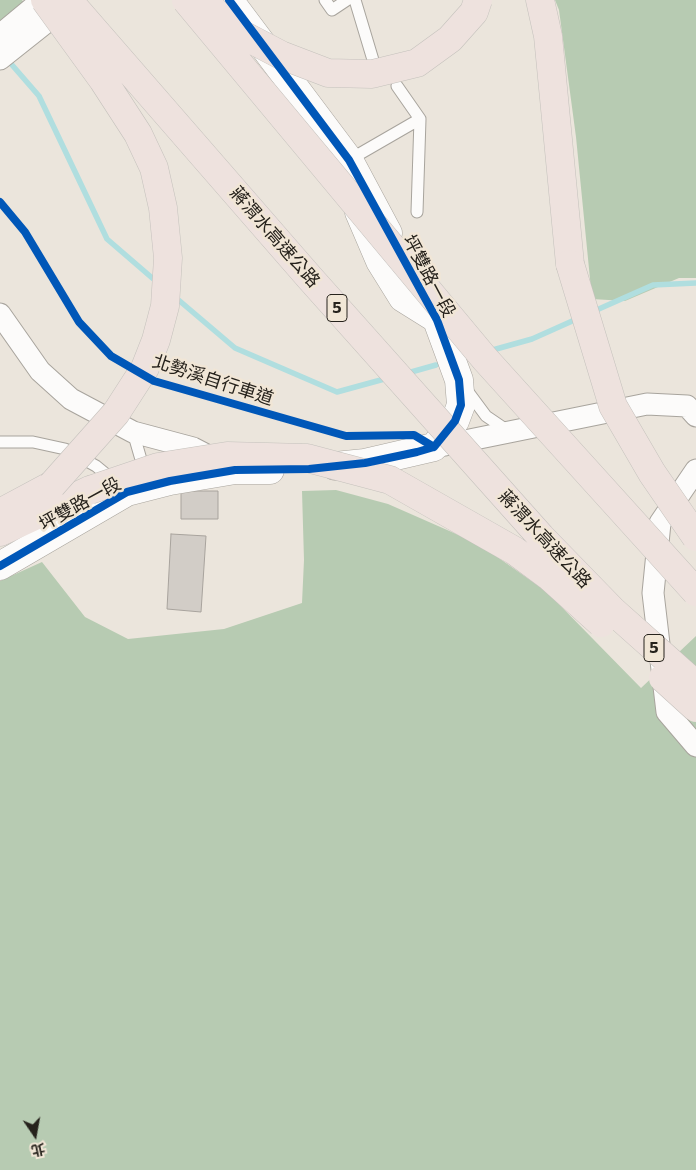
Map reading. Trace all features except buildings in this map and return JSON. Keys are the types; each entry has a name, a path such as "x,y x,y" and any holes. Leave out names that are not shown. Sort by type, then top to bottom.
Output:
{"highway":[{"name":"蔣渭水高速公路","path":"68,0 309,277 541,537 613,611 696,685"},
{"path":"186,0 485,359 615,506 696,592"},
{"path":"201,0 241,34 281,55 328,72 372,74 417,63 450,39 474,12 478,0"},
{"path":"540,0 548,36 570,264 613,406 652,473 696,537"},
{"path":"0,512 52,485 116,413 146,368 165,306 168,258 163,208 154,168 138,134 103,80 41,8"},
{"path":"0,532 90,490 158,467 227,456 307,458 390,480 522,556 550,576 696,708"}],"street":[{"path":"0,35 41,8 74,0"},
{"name":"坪雙路一段","path":"0,566 127,492 170,481 234,470 319,468 365,463 434,447 455,421 461,405 459,380 437,320 349,160 229,0"},
{"path":"0,58 41,8"},
{"path":"0,314 40,371 71,399 133,432 193,448 234,470"},
{"path":"434,447 647,404 687,406 696,416"},
{"path":"696,470 660,523 653,593 667,712 696,746"}],"lane":[{"path":"325,0 332,10 347,0"},
{"path":"356,0 373,60"},
{"path":"398,86 420,119 417,212"},
{"path":"349,160 420,119"},
{"path":"459,380 486,416 508,431"},
{"path":"0,442 33,442 65,449 96,466 127,492 142,463 133,432"}],"green space":[{"path":"0,0 22,0 25,4 0,24"},
{"path":"555,0 696,0 696,278 679,278 625,301 592,299 576,137 559,10"},
{"path":"336,490 388,504 479,544 547,592 641,688 696,636 696,1170 0,1170 0,581 42,562 85,617 128,639 224,629 302,603 304,560 302,491"}],"waterway":[{"path":"6,58 39,96 107,239 158,283"},
{"path":"592,312 653,285 696,283"},
{"path":"175,297 235,348 337,392 388,378"},
{"path":"489,351 532,339 579,318"},
{"path":"404,374 436,365"}],"cycle path":[{"path":"0,566 127,492 170,481 235,470 309,469 365,463 417,452 434,447 455,421 461,405 459,380 437,320 349,160 229,0"},
{"name":"北勢溪自行車道","path":"0,202 25,232 79,322 111,356 154,381 346,436 414,435 434,447"}]}
